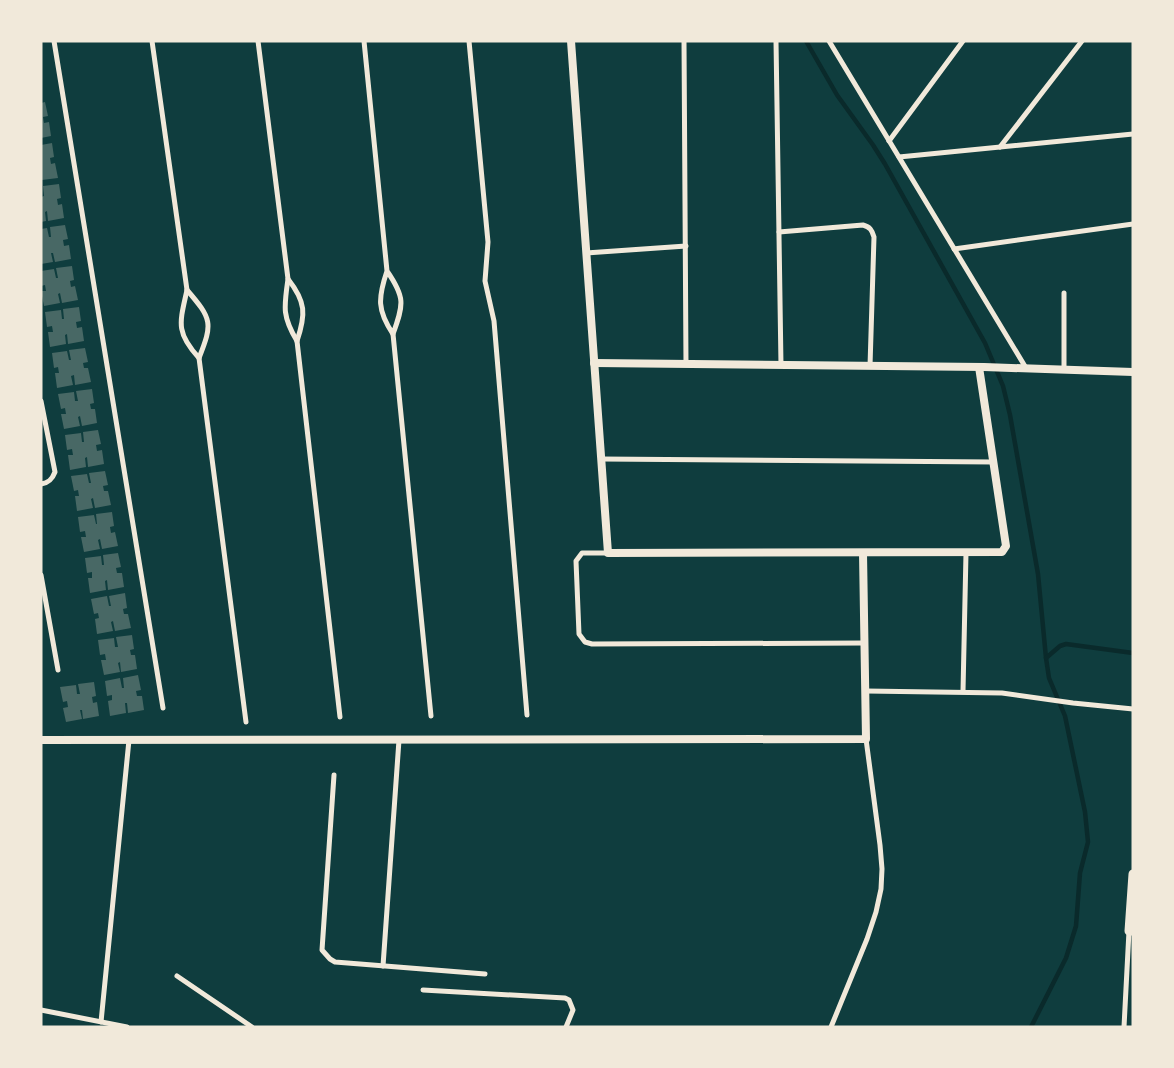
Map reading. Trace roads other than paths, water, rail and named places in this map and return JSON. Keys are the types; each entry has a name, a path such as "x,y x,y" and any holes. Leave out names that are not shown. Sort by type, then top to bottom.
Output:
{"main road":[{"path":"1131,931 1133,874"}],"street":[{"path":"54,41 163,708"},
{"path":"152,41 187,290 180,323 183,336 189,347 199,358"},
{"path":"258,41 288,278 284,304 285,315 297,341"},
{"path":"364,41 388,271 401,295 401,307 393,334 432,716"},
{"path":"469,41 488,242 485,281 494,321 527,715"},
{"path":"571,41 608,553"},
{"path":"684,41 686,364"},
{"path":"776,41 781,365"},
{"path":"889,141 963,41"},
{"path":"1000,147 1082,41"},
{"path":"831,42 1026,368"},
{"path":"899,157 1133,134"},
{"path":"954,249 1133,224"},
{"path":"779,232 863,225 872,230 874,237 870,366"},
{"path":"586,253 686,246"},
{"path":"388,271 381,294 380,305 382,316 393,334"},
{"path":"288,278 302,300 304,314 297,341 340,717"},
{"path":"187,290 203,308 208,318 209,329 199,358 246,722"},
{"path":"1064,293 1064,370"},
{"path":"594,363 1011,367 1133,372"},
{"path":"865,643 592,644 585,642 579,634 576,561 582,553 966,553 1005,550 982,367"},
{"path":"41,401 55,472 47,483 41,484"},
{"path":"601,459 994,462"},
{"path":"831,1027 867,939 881,889 880,845 866,740 863,553"},
{"path":"963,692 966,553"},
{"path":"41,574 58,670"},
{"path":"866,690 1002,693 1133,709"},
{"path":"41,740 866,740"},
{"path":"101,1022 129,740"},
{"path":"383,966 399,740"},
{"path":"334,775 322,950 335,962 485,974"},
{"path":"1131,931 1124,1026 1133,1025"},
{"path":"177,976 252,1027"},
{"path":"423,990 565,998 569,1000 573,1010 566,1027"},
{"path":"41,1010 127,1027"}],"waterway":[{"path":"806,41 837,95 885,164 985,343 1003,386 1010,415 1038,574 1049,678 1065,716 1085,812 1088,842 1080,873 1076,926 1066,958 1031,1027"},
{"path":"1046,658 1060,646 1066,644 1133,653"}]}
